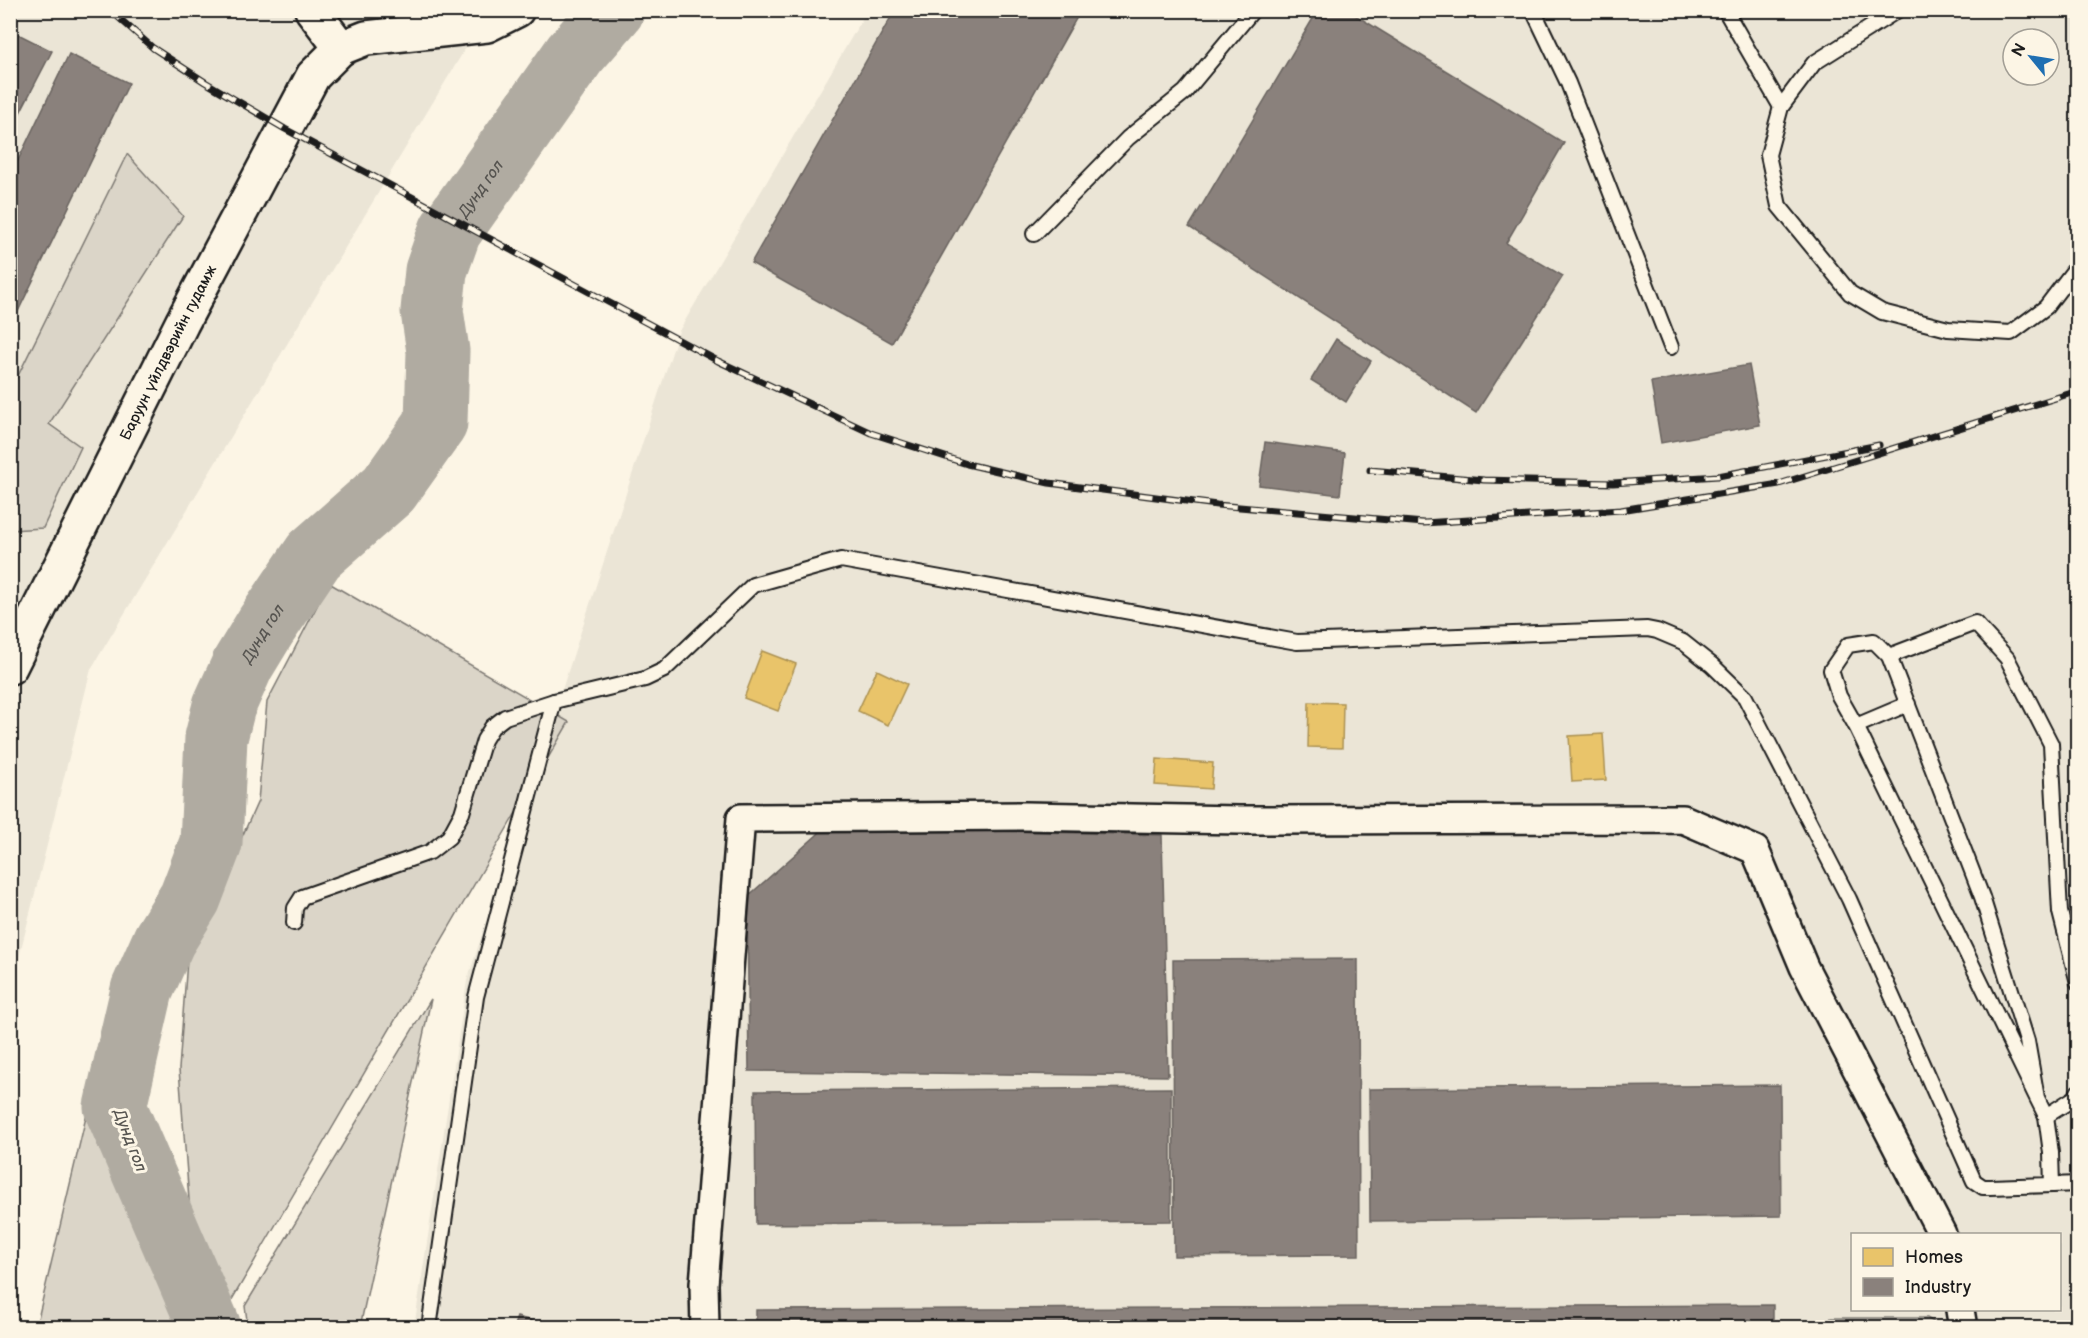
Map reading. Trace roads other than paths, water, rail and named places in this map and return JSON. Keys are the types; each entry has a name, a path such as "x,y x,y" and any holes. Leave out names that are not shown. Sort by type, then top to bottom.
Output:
{"street":[{"path":"312,10 340,48 366,38 432,21 487,25 517,10"},
{"name":"Баруун үйлдвэрийн гудамж","path":"10,667 182,323 313,76 340,48"},
{"path":"705,1328 704,1284 741,818 1025,816 1239,820 1683,819 1755,850 1804,967 1941,1233"},
{"path":"1959,1311 1962,1328"}],"lane":[{"path":"1034,234 1128,138 1185,92 1253,10"},
{"path":"1533,10 1569,83 1671,347"},
{"path":"1725,10 1781,107"},
{"path":"1898,10 1814,63 1781,107 1768,155 1779,206 1851,293 1882,312 1948,329 2011,333 2046,307 2078,265"},
{"path":"294,923 296,908 302,897 430,852 449,837 462,813 484,740 492,726 505,717 554,700 645,679 664,670 753,585 841,560 1297,642 1657,631 1683,642 1712,665 1744,697 1849,898 1974,1181 1983,1187 2078,1184"},
{"path":"1889,656 1975,623 2007,658 2051,744 2060,912 2078,983"},
{"path":"2037,1098 2027,1041 1982,897 1889,656 1874,641 1848,645 1831,670 1839,696 1856,726 2037,1098 2046,1116 2052,1185"},
{"path":"429,1328 476,996 554,700"},
{"path":"1856,726 1908,704"},
{"path":"2046,1116 2076,1097 2078,1092"}],"waterway":[{"name":"Дунд гол","path":"210,1328 115,1107 142,990 164,940 190,898 211,843 216,738 224,706 243,664 314,555 389,489 436,423 438,351 432,311 436,271 450,231 575,54 613,10"}],"railway":[{"path":"110,10 153,48 285,129 718,361 871,433 967,464 1049,483 1217,505 1424,523 1621,510 1779,484 2078,391"},
{"path":"1370,470 1484,480 1613,483 1718,476 1879,445"}]}
